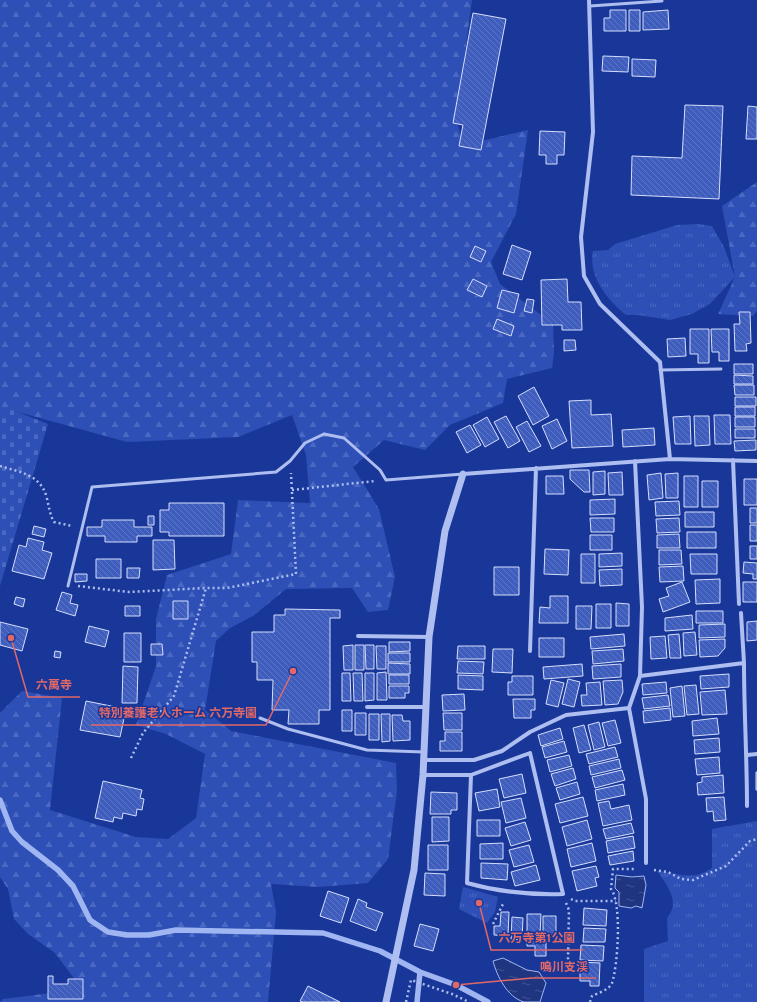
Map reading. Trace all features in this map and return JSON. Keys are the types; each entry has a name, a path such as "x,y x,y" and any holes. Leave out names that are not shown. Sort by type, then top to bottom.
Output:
{"street":[{"path":"590,0 593,132 581,238 584,276 600,304 660,362 670,459"},
{"path":"386,1002 414,870 424,760 429,637 445,531 463,474 670,459 757,461"},
{"path":"733,460 739,604"},
{"path":"635,461 642,607 640,676 629,708 646,799 646,863"},
{"path":"530,651 536,468"},
{"path":"741,613 744,663 744,729 748,755 747,806"},
{"path":"358,636 429,637"},
{"path":"640,676 744,663"},
{"path":"367,707 426,707"},
{"path":"424,760 474,760 502,750 530,732 566,716 629,708"},
{"path":"423,775 470,775 530,753 563,894 533,895 467,884 470,775"},
{"path":"748,755 757,754"}],"lane":[{"path":"590,6 662,1"},
{"path":"660,370 721,369"},
{"path":"68,586 92,487 276,472 290,461 306,443 324,434 344,438 380,470 386,480 463,474"},
{"path":"260,718 288,729 367,750 424,752"}],"path":[{"path":"68,586 129,592 227,588 296,574 290,461"},
{"path":"0,466 31,475 40,483 46,495 49,512 54,522 82,529"},
{"path":"292,490 386,480"},
{"path":"131,758 143,733 174,696 206,588"},
{"path":"590,1002 592,996 602,992 611,984 617,953 618,918 615,895 611,889 613,869 646,868 668,872 681,879 693,880 726,866 750,841 757,838"},
{"path":"646,863 646,868"},
{"path":"493,924 508,892"},
{"path":"563,894 575,901 616,901"},
{"path":"563,894 568,910 568,960"},
{"path":"406,1002 411,980 452,994 468,1002"}],"green space":[{"path":"0,0 472,0 456,120 464,145 528,130 516,214 491,262 500,284 553,324 554,353 552,368 507,379 503,403 450,425 425,450 384,440 353,467 379,509 395,577 388,610 368,612 352,588 286,589 253,616 230,628 216,641 205,710 231,731 396,763 397,791 388,859 368,883 318,887 271,884 276,912 268,1002 0,1002 3,999 82,989 55,953 28,934 14,919 8,889 0,877 0,713 22,691 62,698 50,810 136,837 168,839 196,818 205,754 166,734 136,725 156,666 156,619 167,575 231,554 238,500 310,503 306,455 292,415 238,437 127,442 0,407"},
{"path":"757,182 757,311 753,316 718,314 735,277 722,206"},
{"path":"698,224 712,226 724,247 735,277 710,304 692,314 670,320 638,315 626,315 606,295 596,279 592,261 593,251 608,250 615,244 677,225"},
{"path":"0,405 48,424 0,586"},
{"path":"757,821 757,1002 644,1002 644,949 668,941 667,918 673,906 671,894 657,871 691,876 698,875 712,868 712,829"},
{"path":"463,887 498,897 495,912 487,923 459,909"}],"water":[{"path":"616,875 632,877 644,876 646,885 642,908 636,906 631,908 619,906 619,892 615,888"},
{"path":"503,958 527,970 539,972 546,983 540,1002 524,1002 513,996 508,991 497,973 493,961"}],"building":[{"path":"610,10 626,10 626,31 604,31 604,18 610,18"},
{"path":"629,10 640,10 640,31 629,31"},
{"path":"668,10 669,29 643,30 643,12"},
{"path":"473,13 506,19 481,150 459,146 463,125 453,123"},
{"path":"603,56 629,57 628,72 602,71"},
{"path":"632,59 656,60 655,77 632,76"},
{"path":"685,105 723,106 719,199 631,195 632,156 682,158"},
{"path":"748,106 757,107 757,139 746,139"},
{"path":"540,131 565,132 564,155 557,155 557,164 546,164 546,155 539,155"},
{"path":"512,245 531,252 522,280 503,274"},
{"path":"475,246 486,251 481,262 470,257"},
{"path":"473,279 487,286 482,297 467,290"},
{"path":"567,279 568,302 581,302 582,330 562,330 562,325 542,325 541,280"},
{"path":"502,290 519,294 514,313 497,308"},
{"path":"527,299 534,300 532,313 524,311"},
{"path":"739,312 750,312 751,343 746,344 747,351 735,351 734,324 740,324"},
{"path":"497,319 514,326 511,336 493,329"},
{"path":"690,329 709,329 709,363 698,363 698,354 690,354"},
{"path":"711,329 729,329 729,361 719,361 719,352 712,352"},
{"path":"685,338 686,356 668,357 667,339"},
{"path":"564,340 575,340 576,350 564,351"},
{"path":"734,364 753,364 753,374 734,374"},
{"path":"734,375 753,376 753,384 734,384"},
{"path":"734,385 754,385 754,395 735,395"},
{"path":"534,387 549,416 533,425 518,396"},
{"path":"735,397 756,397 756,406 735,406"},
{"path":"591,400 591,415 611,414 613,446 572,448 569,401"},
{"path":"735,407 755,407 755,416 735,416"},
{"path":"714,415 730,415 731,444 715,444"},
{"path":"506,416 520,441 508,448 494,422"},
{"path":"690,416 691,444 675,444 673,417"},
{"path":"694,416 709,416 710,445 695,446"},
{"path":"487,417 499,439 485,447 473,425"},
{"path":"735,417 755,417 755,427 735,427"},
{"path":"557,419 567,441 552,449 542,426"},
{"path":"527,421 541,446 529,452 516,427"},
{"path":"470,425 481,445 467,453 456,432"},
{"path":"654,428 655,445 623,447 622,430"},
{"path":"735,429 755,429 755,438 735,438"},
{"path":"756,440 756,450 735,451 734,441"},
{"path":"570,470 589,470 590,492 584,492 570,479"},
{"path":"605,471 605,494 593,495 593,472"},
{"path":"622,472 623,495 609,495 608,473"},
{"path":"661,473 663,498 649,500 647,475"},
{"path":"678,473 678,498 666,498 665,474"},
{"path":"546,476 563,476 564,494 546,494"},
{"path":"684,476 698,476 698,507 684,507"},
{"path":"744,479 757,479 757,505 744,505"},
{"path":"702,481 718,481 718,507 702,507"},
{"path":"615,499 615,514 590,515 590,500"},
{"path":"679,501 680,515 656,516 655,502"},
{"path":"169,503 224,503 224,536 169,536 169,532 160,532 160,510 169,510"},
{"path":"750,508 757,508 757,523 750,523"},
{"path":"685,512 714,512 714,527 685,527"},
{"path":"148,516 154,516 154,525 148,525"},
{"path":"590,518 614,518 614,532 591,532"},
{"path":"679,518 680,532 657,533 656,519"},
{"path":"102,520 134,520 134,527 152,527 152,536 137,536 137,542 105,542 105,536 87,536 87,527 102,527"},
{"path":"750,525 757,525 757,541 750,541"},
{"path":"34,526 46,529 44,537 32,534"},
{"path":"687,532 716,532 716,548 687,548"},
{"path":"679,534 680,548 657,548 657,535"},
{"path":"590,535 612,535 612,550 590,550"},
{"path":"28,538 44,542 42,550 52,553 44,579 12,571 19,545 26,547"},
{"path":"153,540 174,540 175,569 153,570"},
{"path":"750,546 757,546 757,559 750,559"},
{"path":"545,549 569,550 568,575 544,574"},
{"path":"659,550 681,550 682,564 659,565"},
{"path":"622,553 622,566 599,567 599,554"},
{"path":"581,554 595,554 595,583 581,583"},
{"path":"690,554 717,554 717,574 691,574"},
{"path":"96,559 121,559 121,578 96,578"},
{"path":"744,562 757,563 757,579 753,579 753,574 743,573"},
{"path":"683,566 684,581 660,582 659,567"},
{"path":"494,567 519,567 519,595 494,595"},
{"path":"127,568 140,568 139,578 127,578"},
{"path":"622,569 622,585 600,586 599,570"},
{"path":"75,574 87,574 87,581 75,582"},
{"path":"720,579 720,603 696,604 695,580"},
{"path":"682,582 690,602 663,612 659,599 669,596 666,588"},
{"path":"743,582 757,582 757,602 743,602"},
{"path":"62,592 72,595 70,603 78,605 75,616 56,610"},
{"path":"550,596 568,596 568,623 539,623 540,607 550,608"},
{"path":"16,597 25,599 23,607 14,604"},
{"path":"173,601 188,601 188,619 173,619"},
{"path":"616,603 629,604 629,626 616,626"},
{"path":"596,604 611,604 611,628 596,628"},
{"path":"125,606 140,606 140,616 125,616"},
{"path":"576,606 592,606 591,629 576,629"},
{"path":"285,609 340,610 340,618 330,618 330,710 319,710 319,724 288,724 289,710 272,710 273,680 257,680 257,662 252,662 252,632 274,632 274,615 285,615"},
{"path":"696,611 723,611 723,623 696,623"},
{"path":"692,615 693,629 665,631 665,618"},
{"path":"757,621 757,640 747,641 747,622"},
{"path":"0,622 28,629 22,651 0,645"},
{"path":"725,624 725,637 699,638 699,625"},
{"path":"89,626 109,631 105,647 85,642"},
{"path":"695,632 697,655 684,656 683,633"},
{"path":"124,633 141,633 141,662 124,662"},
{"path":"624,634 625,646 591,649 590,637"},
{"path":"679,634 681,658 670,658 668,635"},
{"path":"665,636 667,658 651,659 650,637"},
{"path":"539,638 564,638 564,657 539,657"},
{"path":"725,639 725,648 718,656 700,657 699,640"},
{"path":"389,642 410,642 410,651 389,652"},
{"path":"151,644 162,644 163,655 151,655"},
{"path":"353,645 353,670 344,670 343,646"},
{"path":"355,645 364,645 364,670 355,670"},
{"path":"365,645 374,645 374,669 366,669"},
{"path":"376,646 386,646 386,669 377,669"},
{"path":"458,646 485,646 485,659 457,659"},
{"path":"493,649 513,649 512,673 492,672"},
{"path":"623,649 624,661 593,664 592,651"},
{"path":"55,651 61,652 60,658 54,657"},
{"path":"388,653 410,653 410,662 388,662"},
{"path":"458,661 484,662 483,674 457,673"},
{"path":"388,663 410,664 410,674 388,674"},
{"path":"582,664 583,676 544,679 543,667"},
{"path":"621,664 621,677 593,679 592,666"},
{"path":"123,666 138,667 137,703 122,703"},
{"path":"386,672 387,700 377,700 377,673"},
{"path":"342,673 350,673 351,701 342,701"},
{"path":"353,673 362,673 363,701 354,701"},
{"path":"365,673 374,673 374,700 365,701"},
{"path":"729,674 729,687 701,689 700,676"},
{"path":"389,675 409,675 409,684 389,684"},
{"path":"458,675 483,676 483,690 458,689"},
{"path":"512,676 533,676 533,695 508,695 508,682 512,682"},
{"path":"568,679 580,682 574,707 562,704"},
{"path":"551,680 564,683 558,707 546,704"},
{"path":"622,680 623,692 618,704 605,705 603,681"},
{"path":"600,682 602,705 582,706 581,695 587,695 586,683"},
{"path":"666,682 667,693 643,695 642,684"},
{"path":"696,685 699,714 687,715 684,686"},
{"path":"389,686 409,686 409,693 405,693 405,698 389,698"},
{"path":"682,686 685,716 673,717 670,688"},
{"path":"725,690 727,714 702,715 700,692"},
{"path":"464,694 465,710 443,711 442,695"},
{"path":"668,695 670,706 644,709 642,698"},
{"path":"513,699 535,699 535,710 531,710 531,718 514,718"},
{"path":"86,701 126,709 120,737 80,730"},
{"path":"670,708 671,720 644,723 643,711"},
{"path":"342,710 352,710 352,731 342,731"},
{"path":"355,713 366,713 366,735 355,735"},
{"path":"443,713 462,713 462,730 444,730"},
{"path":"369,714 379,714 379,740 369,740"},
{"path":"381,714 390,714 390,741 382,742"},
{"path":"392,715 402,715 403,721 410,721 410,740 393,741"},
{"path":"717,718 719,734 693,736 692,721"},
{"path":"615,720 621,743 608,746 602,723"},
{"path":"599,722 605,747 594,750 588,725"},
{"path":"584,725 591,750 579,753 573,728"},
{"path":"560,728 563,739 541,746 538,735"},
{"path":"445,732 462,732 462,751 440,751 440,741 445,741"},
{"path":"719,738 720,752 695,754 694,740"},
{"path":"564,741 567,752 545,758 542,747"},
{"path":"615,747 618,757 589,764 586,754"},
{"path":"569,755 572,766 550,772 547,760"},
{"path":"719,757 720,773 697,775 695,759"},
{"path":"619,759 621,768 591,775 589,766"},
{"path":"573,768 576,779 555,786 551,774"},
{"path":"622,770 625,780 595,788 592,777"},
{"path":"757,772 757,790 756,790"},
{"path":"522,774 526,793 504,798 499,779"},
{"path":"723,775 724,793 698,795 697,783 702,782 702,777"},
{"path":"103,781 142,790 140,798 144,799 142,810 137,809 136,816 123,813 122,819 114,817 113,822 95,818"},
{"path":"577,782 580,794 560,800 556,788"},
{"path":"623,784 625,795 597,801 595,790"},
{"path":"497,789 500,807 479,811 475,793"},
{"path":"431,792 457,793 457,810 451,810 451,814 430,814"},
{"path":"583,797 588,816 560,823 555,804"},
{"path":"724,797 726,820 714,821 713,811 707,812 706,798"},
{"path":"521,798 526,818 506,823 501,802"},
{"path":"609,801 611,809 629,805 632,820 603,826 598,803"},
{"path":"432,817 449,817 449,841 432,842"},
{"path":"477,820 500,820 500,836 477,836"},
{"path":"587,820 592,839 567,846 562,827"},
{"path":"525,822 531,840 511,846 505,828"},
{"path":"631,823 634,833 606,839 603,829"},
{"path":"633,836 635,848 608,853 606,841"},
{"path":"503,843 503,859 480,859 480,844"},
{"path":"592,843 596,861 571,867 567,849"},
{"path":"428,845 448,845 448,870 428,870"},
{"path":"529,845 534,862 514,867 509,850"},
{"path":"633,851 634,861 610,865 608,856"},
{"path":"481,863 508,864 507,880 481,878"},
{"path":"536,865 540,880 515,886 511,872"},
{"path":"596,866 599,877 595,878 597,886 577,891 572,871"},
{"path":"425,873 445,874 445,896 424,895"},
{"path":"328,891 349,898 341,923 320,916"},
{"path":"358,899 367,903 366,907 383,913 376,931 350,921"},
{"path":"584,908 607,910 606,926 583,925"},
{"path":"501,912 509,912 508,936 494,935 494,926 500,926"},
{"path":"527,914 541,914 540,936 527,935"},
{"path":"543,916 556,916 556,936 543,936"},
{"path":"512,917 523,918 522,940 511,939"},
{"path":"420,924 439,929 433,951 414,946"},
{"path":"584,928 606,929 605,942 583,942"},
{"path":"527,938 546,938 546,956 535,956 535,946 527,946"},
{"path":"581,945 604,946 603,961 580,960"},
{"path":"580,962 600,963 599,986 590,986 590,981 580,981"},
{"path":"48,976 53,976 53,984 68,984 68,979 83,979 83,999 48,999"},
{"path":"308,986 340,1002 300,1001"}],"waterway":[{"path":"0,800 12,831 22,842 58,870 73,886 90,920 108,932 127,935 149,935 176,930 323,933 380,951 420,972"},
{"path":"417,1002 420,972 456,985 488,1002"}],"place":[{"name":"六萬寺","path":"11,638"},
{"name":"特別養護老人ホーム 六万寺園","path":"293,671"},
{"name":"六万寺第1公園","path":"479,903"},
{"name":"鳴川支渓","path":"456,985"}]}
